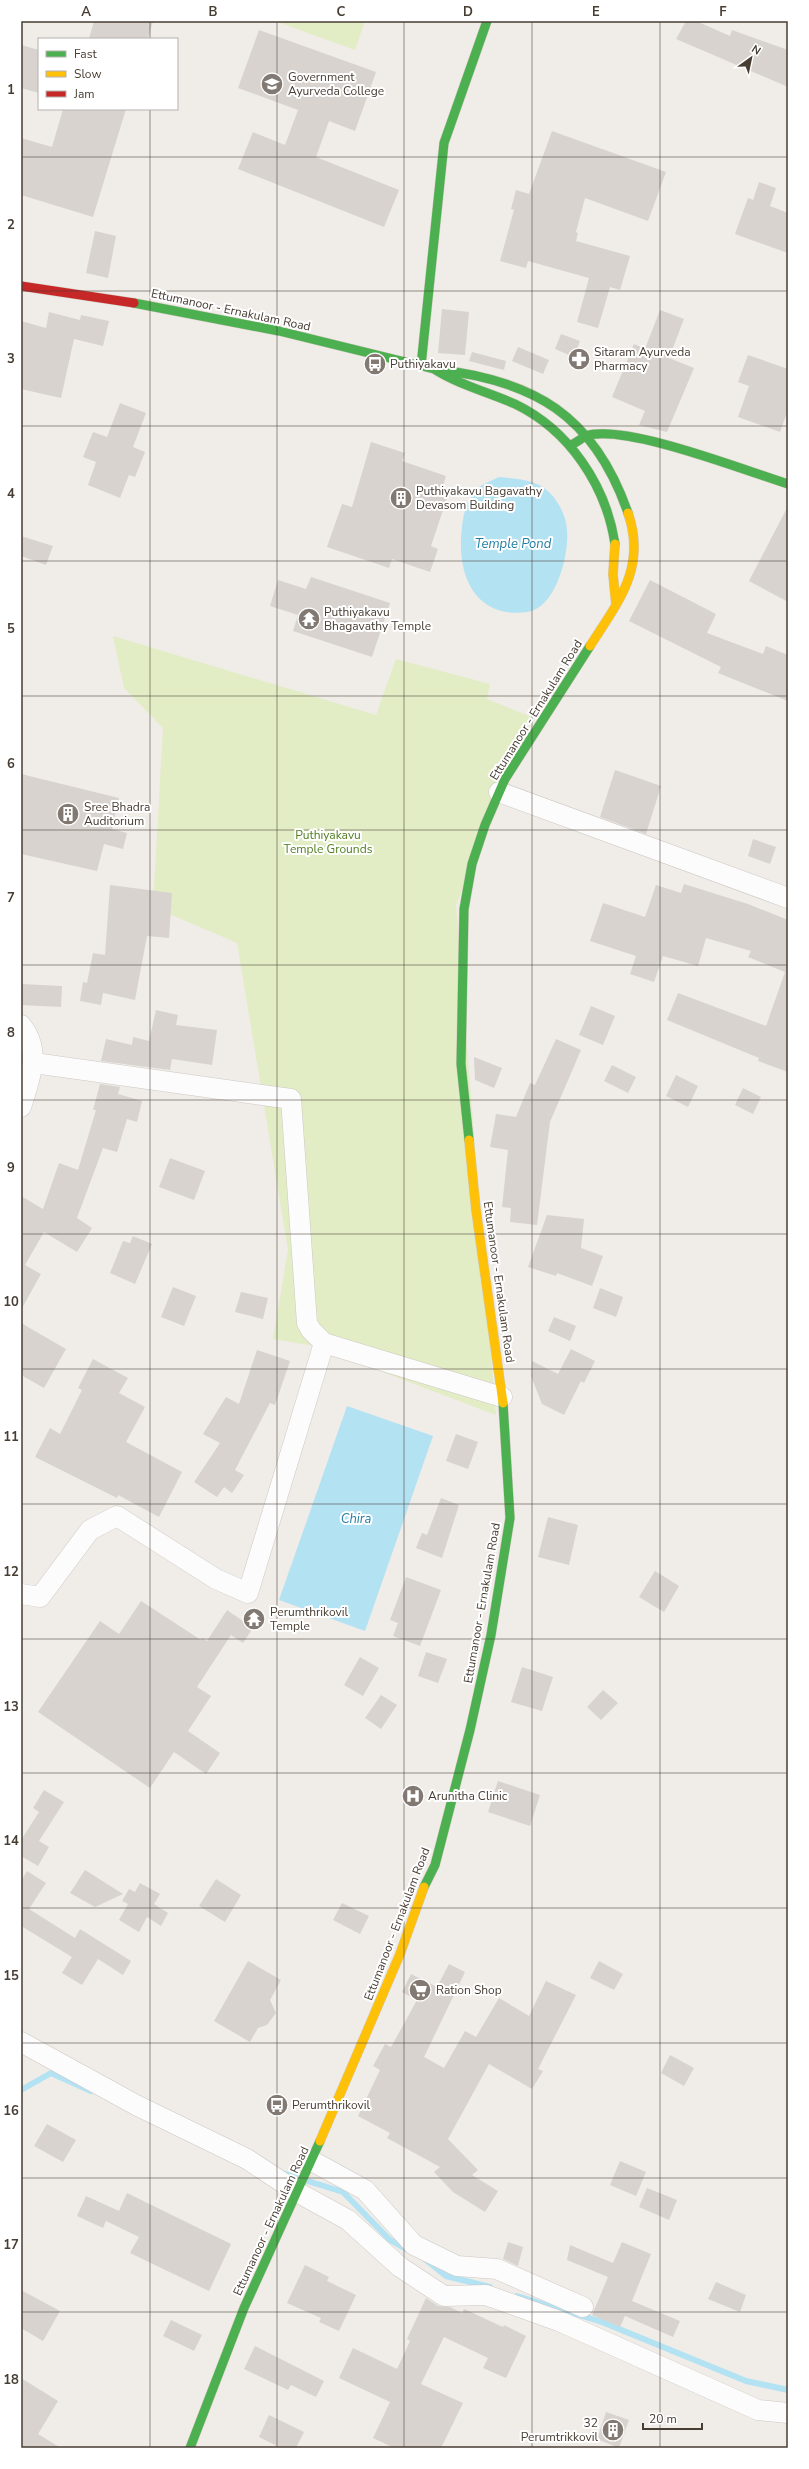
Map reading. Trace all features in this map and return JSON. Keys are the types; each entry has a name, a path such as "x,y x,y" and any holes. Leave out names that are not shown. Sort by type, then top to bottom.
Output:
{"main road":[{"path":"421,366 444,143 487,21"},
{"name":"Ettumanoor - Ernakulam Road","path":"21,286 163,307 279,331 434,369 461,371 531,394 557,408 587,436 621,491 630,523 635,558 628,582 616,605 532,735 499,792 472,864 464,909 461,1064 476,1210 494,1327 502,1397 510,1518 491,1635 470,1730 435,1865 417,1903 400,1954 312,2161 244,2308 190,2448"},
{"name":"Ettumanoor - Ernakulam Road","path":"434,369 446,378 474,387 531,412 549,424 570,446 592,479 606,512 615,543 615,561 612,576 616,605"},
{"path":"570,446 587,436 620,435 661,443 788,484"}],"street":[{"path":"499,792 788,898"},
{"path":"21,1025 28,1033 34,1063 21,1107"},
{"path":"34,1063 290,1099 307,1323 311,1330 324,1343 502,1397"},
{"path":"21,1594 40,1597 90,1530 117,1516 216,1579 248,1593 324,1343"},
{"path":"21,2042 143,2108 247,2160 297,2192 348,2220 400,2267 444,2296 486,2295 559,2321 758,2410 788,2413"},
{"path":"312,2161 365,2190 414,2245 457,2266 498,2269 583,2307"}],"green space":[{"path":"275,21 365,21 355,50"},
{"name":"Puthiyakavu Temple Grounds","path":"113,636 376,715 396,659 490,684 487,699 532,717 456,905 496,1415 314,1346 273,1339 288,1250 237,943 153,907 163,728 124,688"}],"water":[{"name":"Temple Pond","path":"499,477 526,480 545,488 562,510 566,521 566,553 559,579 546,601 537,608 527,612 508,612 493,608 481,600 472,589 466,576 462,560 461,544 463,522 469,500 479,487"},
{"name":"Chira","path":"347,1406 433,1436 365,1631 279,1600"}],"building":[{"path":"94,21 153,21 148,38 89,38"},
{"path":"686,21 696,21 730,36 732,30 788,50 788,87 676,39"},
{"path":"259,30 376,72 355,131 329,121 316,157 399,190 384,227 238,169 253,132 285,145 298,110 238,88"},
{"path":"21,45 38,50 38,93 21,88"},
{"path":"63,110 126,110 93,217 21,195 21,138 52,147"},
{"path":"552,131 666,172 648,221 585,198 576,232 578,233 576,241 630,256 620,290 610,287 598,328 577,322 589,278 528,261 526,268 500,261 514,210 511,209 516,190 529,194"},
{"path":"759,182 776,188 770,206 788,213 788,253 735,234 748,198 753,200"},
{"path":"95,231 116,236 108,278 86,273"},
{"path":"442,309 469,312 465,355 438,353"},
{"path":"660,310 684,319 669,358 694,368 667,432 639,425 645,411 612,397 634,344 645,349"},
{"path":"49,312 80,320 81,315 109,321 103,346 74,339 61,398 21,389 21,321 46,328"},
{"path":"561,334 580,341 574,357 555,349"},
{"path":"518,347 549,360 543,374 512,361"},
{"path":"472,352 506,361 504,370 469,361"},
{"path":"748,355 788,369 788,410 780,432 738,417 749,386 738,382"},
{"path":"120,403 146,413 133,447 145,452 135,477 129,475 120,498 88,485 96,462 83,457 93,432 107,437"},
{"path":"371,442 405,453 402,461 446,476 442,490 449,492 431,546 438,549 430,572 392,559 389,568 327,547 342,504 352,507"},
{"path":"788,506 788,602 749,581"},
{"path":"21,536 53,546 46,565 21,556"},
{"name":"Puthiyakavu Bhagavathy Temple","path":"311,577 390,603 372,657 293,631 298,615 270,606 278,580 306,589"},
{"path":"650,580 716,614 707,633 763,654 766,646 788,655 788,701 718,673 721,667 629,621"},
{"path":"615,770 661,786 646,834 600,817"},
{"name":"Sree Bhadra Auditorium","path":"21,774 119,798 112,829 127,833 123,849 104,844 97,871 21,854"},
{"path":"753,839 776,847 770,864 748,856"},
{"path":"684,884 748,904 788,920 788,1072 758,1061 759,1058 667,1020 678,993 766,1026 785,972 748,957 751,951 706,938 698,966 663,956 654,982 630,974 636,956 590,941 603,903 645,917 656,885 681,893"},
{"path":"110,885 172,893 169,938 147,936 135,1000 103,993 101,1005 80,1001 83,982 87,983 93,953 105,955"},
{"path":"21,984 62,986 61,1007 21,1005"},
{"path":"591,1006 615,1016 603,1045 579,1035"},
{"path":"156,1010 178,1015 176,1025 217,1030 212,1065 172,1059 170,1070 101,1061 106,1039 132,1045 133,1037 149,1041"},
{"path":"556,1039 581,1050 550,1122 537,1225 510,1222 511,1208 502,1207 508,1150 490,1147 496,1114 516,1117 530,1083 535,1085"},
{"path":"474,1057 502,1068 494,1088 475,1080"},
{"path":"612,1065 636,1077 628,1093 604,1081"},
{"path":"676,1075 698,1086 688,1107 666,1096"},
{"path":"100,1084 120,1087 118,1094 142,1101 137,1122 127,1119 117,1152 103,1148 77,1218 92,1228 77,1252 44,1232 25,1265 41,1274 21,1310 21,1196 43,1209 59,1163 78,1170 96,1110 93,1110"},
{"path":"743,1088 761,1097 753,1114 735,1105"},
{"path":"170,1158 205,1171 194,1200 159,1187"},
{"path":"547,1215 584,1219 581,1248 603,1256 592,1286 557,1273 556,1276 528,1267"},
{"path":"133,1236 152,1244 135,1284 110,1273 123,1241 130,1243"},
{"path":"173,1287 196,1296 184,1326 161,1317"},
{"path":"600,1288 623,1297 616,1317 593,1308"},
{"path":"241,1292 268,1298 263,1319 235,1312"},
{"path":"554,1317 576,1326 570,1341 548,1331"},
{"path":"21,1323 66,1349 44,1388 21,1375"},
{"path":"571,1349 595,1361 584,1383 581,1381 564,1415 542,1404 531,1376 532,1361 558,1374"},
{"path":"257,1350 290,1361 275,1405 270,1403 235,1470 244,1475 232,1493 224,1487 217,1497 194,1482 220,1443 203,1434 226,1397 239,1404"},
{"path":"93,1359 128,1378 119,1393 145,1407 126,1442 182,1472 159,1517 118,1495 117,1498 35,1457 50,1428 60,1434 82,1390 78,1388"},
{"path":"456,1434 478,1442 468,1469 446,1461"},
{"path":"441,1498 459,1505 442,1558 416,1548 422,1533 427,1535"},
{"path":"548,1517 578,1525 569,1565 538,1557"},
{"path":"655,1571 679,1586 664,1612 639,1597"},
{"path":"406,1577 441,1590 420,1646 393,1636 398,1623 390,1620"},
{"path":"141,1601 201,1640 202,1638 207,1641 227,1610 253,1628 243,1643 231,1635 197,1687 211,1696 188,1731 220,1753 206,1774 174,1752 150,1788 38,1712 100,1621 119,1634"},
{"path":"426,1652 447,1659 438,1683 418,1676"},
{"path":"360,1657 379,1668 363,1696 344,1685"},
{"path":"522,1667 553,1677 542,1711 511,1702"},
{"path":"603,1690 618,1703 601,1720 587,1707"},
{"path":"381,1695 397,1705 381,1729 365,1718"},
{"path":"498,1781 540,1795 530,1826 488,1812"},
{"path":"44,1790 64,1802 39,1841 49,1847 38,1866 21,1856 21,1840 39,1812 33,1808"},
{"path":"85,1870 123,1894 95,1907 70,1893"},
{"path":"27,1871 46,1883 29,1909 75,1938 80,1929 131,1961 123,1975 98,1959 82,1985 62,1973 72,1957 21,1926 21,1881"},
{"path":"216,1879 241,1895 225,1922 199,1906"},
{"path":"140,1883 160,1894 154,1904 168,1913 161,1926 147,1917 139,1932 119,1920 128,1904 122,1901 129,1889 135,1892"},
{"path":"342,1903 369,1916 360,1934 333,1920"},
{"path":"248,1961 281,1980 270,2000 276,2013 267,2025 258,2028 250,2042 214,2021"},
{"path":"599,1961 623,1974 614,1990 590,1978"},
{"path":"449,1964 465,1972 424,2057 444,2068 465,2031 476,2037 499,1998 529,2016 546,1981 576,1995 538,2069 543,2071 532,2089 489,2064 448,2139 478,2170 472,2175 498,2191 485,2212 453,2192 434,2172 440,2167 387,2138 390,2133 358,2116 380,2070 373,2066 385,2044 391,2047 417,2000 402,1992 411,1974 437,1987"},
{"path":"670,2055 694,2068 684,2086 661,2073"},
{"path":"47,2124 76,2140 63,2162 34,2146"},
{"path":"620,2161 646,2172 636,2196 610,2185"},
{"path":"647,2188 677,2200 669,2220 639,2207"},
{"path":"127,2193 231,2244 209,2291 130,2253 139,2237 106,2221 103,2228 77,2216 86,2196 119,2211"},
{"path":"508,2242 523,2247 518,2266 503,2259"},
{"path":"622,2242 651,2254 632,2301 680,2321 673,2337 625,2316 620,2327 592,2315 608,2277 567,2260 570,2245 613,2263"},
{"path":"305,2265 329,2277 327,2281 356,2295 339,2331 319,2322 321,2318 287,2303"},
{"path":"716,2282 746,2295 740,2312 708,2299"},
{"path":"21,2290 60,2311 43,2341 21,2328"},
{"path":"426,2298 438,2306 450,2307 462,2313 464,2309 503,2327 504,2325 526,2336 506,2378 483,2368 488,2358 444,2337 421,2384 463,2403 441,2448 394,2448 373,2438 390,2402 339,2378 353,2348 397,2369 410,2341 407,2339"},
{"path":"171,2320 202,2335 194,2351 163,2336"},
{"path":"255,2346 324,2381 316,2397 291,2385 288,2390 244,2369"},
{"path":"21,2378 58,2401 38,2434 61,2448 21,2448"},
{"name":"32 Perumtrikkovil","path":"606,2412 629,2420 619,2448 597,2439"},
{"path":"269,2415 304,2432 296,2448 281,2448 259,2437"}],"waterway":[{"path":"21,2090 51,2073 91,2091"},
{"path":"282,2173 343,2192 390,2240 408,2250"},
{"path":"426,2260 446,2276 490,2287"},
{"path":"517,2296 602,2322 746,2381 788,2390"}],"traffic: fast":[{"path":"421,366 444,143 487,21"},
{"path":"134,303 279,331 434,369"},
{"path":"615,544 610,522 594,481 568,444 534,415 515,404 463,384 434,369 470,374 502,382 530,394 556,408 578,427 597,451 614,479 628,513"},
{"path":"573,444 586,436 604,434 628,436 686,450 788,484"},
{"path":"469,1140 461,1064 464,909 472,864 485,825 505,779 590,646"},
{"path":"424,1887 435,1865 470,1730 491,1635 510,1518 503,1403"},
{"path":"190,2448 244,2308 320,2141"}],"traffic: slow":[{"path":"590,646 619,599 627,584 632,568 634,551 633,533 628,513"},
{"path":"615,544 613,574 616,605"},
{"path":"469,1140 476,1210 503,1403"},
{"path":"320,2141 400,1954 424,1887"}],"traffic: jam":[{"path":"21,286 134,303"}],"place":[{"name":"Government Ayurveda College","path":"272,84"},
{"name":"Sitaram Ayurveda Pharmacy","path":"579,359"},
{"name":"Puthiyakavu","path":"375,364"},
{"name":"Puthiyakavu Bagavathy Devasom Building","path":"401,498"},
{"name":"Puthiyakavu Bhagavathy Temple","path":"309,619"},
{"name":"Sree Bhadra Auditorium","path":"68,814"},
{"name":"Perumthrikovil Temple","path":"254,1619"},
{"name":"Arunitha Clinic","path":"413,1796"},
{"name":"Ration Shop","path":"420,1990"},
{"name":"Perumthrikovil","path":"277,2105"},
{"name":"32 Perumtrikkovil","path":"613,2430"}]}
